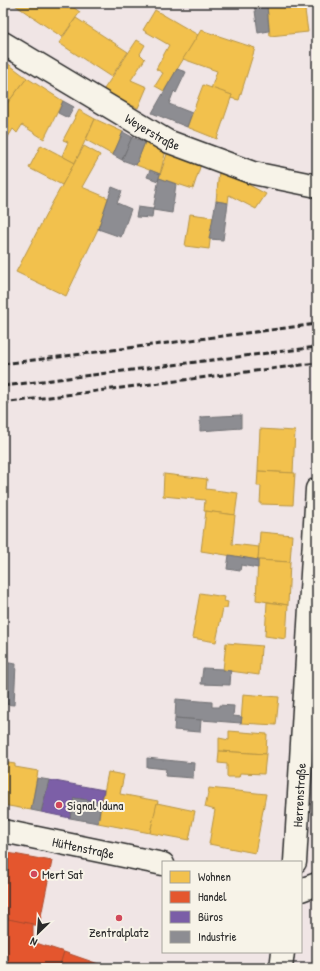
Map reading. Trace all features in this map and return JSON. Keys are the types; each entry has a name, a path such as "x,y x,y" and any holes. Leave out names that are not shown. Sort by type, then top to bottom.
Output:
{"street":[{"name":"Weyerstraße","path":"3,43 167,141 253,173 317,186"},
{"name":"Herrenstraße","path":"294,861 317,489"},
{"name":"Hüttenstraße","path":"3,831 162,864"},
{"path":"302,890 317,884"},
{"path":"280,968 283,953"}],"building: Wohnen":[{"path":"12,3 67,3 80,12 62,37"},
{"path":"268,3 304,3 308,32 270,36"},
{"path":"155,10 198,35 164,91 155,86 163,73 156,69 169,45 143,30"},
{"path":"76,18 128,52 111,77 59,43"},
{"path":"201,30 255,48 239,100 230,98 232,95 211,89 217,71 183,59"},
{"path":"137,40 145,45 140,54 145,59 131,80 147,87 138,108 102,92"},
{"path":"3,60 27,78 5,106 3,105"},
{"path":"27,78 63,101 44,139 22,125 17,133 13,129 3,145 3,109"},
{"path":"203,85 232,95 217,139 187,127"},
{"path":"79,110 95,119 75,163 62,156 68,142 63,140"},
{"path":"95,119 123,132 113,155 86,140"},
{"path":"145,142 166,150 160,174 136,165"},
{"path":"41,145 75,163 62,185 29,168"},
{"path":"84,146 100,155 82,187 108,198 98,229 66,296 16,272"},
{"path":"168,151 201,164 193,189 159,178"},
{"path":"219,171 232,176 266,194 256,209 229,195 228,203 216,201"},
{"path":"190,214 213,217 209,249 185,246"},
{"path":"260,429 295,431 293,473 258,471"},
{"path":"258,471 295,473 293,505 260,504 261,486 257,486"},
{"path":"164,474 207,479 206,489 238,493 235,515 204,511 205,500 163,496"},
{"path":"206,511 235,515 232,544 259,547 258,560 201,551"},
{"path":"260,532 292,535 290,562 258,560"},
{"path":"258,560 290,562 288,605 256,600"},
{"path":"200,593 225,597 224,601 228,602 227,608 223,608 216,642 192,638"},
{"path":"267,602 288,605 286,639 265,636"},
{"path":"226,643 263,646 261,648 259,675 223,670"},
{"path":"243,694 279,697 276,725 241,723"},
{"path":"229,731 267,734 266,754 219,751 219,738 229,740"},
{"path":"219,751 266,754 264,774 240,773 239,777 227,777 227,764 218,763"},
{"path":"3,762 15,764 15,767 38,771 31,810 3,805"},
{"path":"108,772 124,775 120,794 158,801 150,833 98,823"},
{"path":"209,788 266,794 255,853 209,844 215,810 205,807"},
{"path":"157,803 195,811 189,840 150,833"}],"building: Handel":[{"path":"8,853 52,861 39,926 3,918 3,877"},
{"path":"3,918 33,924 33,942 64,952 59,968 16,968 3,965"},
{"path":"64,952 110,968 59,968"}],"building: Büros":[{"path":"49,780 104,790 101,802 74,798 70,818 41,812"}],"building: Industrie":[{"path":"254,3 264,3 267,5 269,31 258,33"},
{"path":"177,69 186,72 176,93 174,91 169,104 192,113 187,127 152,113"},
{"path":"63,101 74,107 68,118 58,113"},
{"path":"123,132 132,137 122,160 113,155"},
{"path":"132,137 145,142 136,165 122,160"},
{"path":"150,170 160,174 158,181 147,177"},
{"path":"159,178 176,184 172,213 153,210"},
{"path":"112,187 122,191 117,203 131,209 121,237 98,229"},
{"path":"216,201 228,203 223,240 209,239"},
{"path":"138,207 153,209 152,218 136,217"},
{"path":"241,415 241,428 200,431 200,417"},
{"path":"229,555 258,560 258,568 241,565 240,571 227,569"},
{"path":"3,662 16,664 14,705 3,704"},
{"path":"203,668 231,671 230,685 201,684"},
{"path":"176,699 212,702 212,707 219,707 219,705 234,706 233,716 242,717 241,723 175,718"},
{"path":"175,718 201,720 200,732 174,730"},
{"path":"147,758 194,763 193,778 165,776 166,769 147,767"},
{"path":"37,778 49,780 41,812 31,810"},
{"path":"74,798 101,802 98,823 70,818"}],"railway":[{"path":"3,364 317,324"},
{"path":"3,386 317,347"},
{"path":"3,403 317,363"}],"place":[{"name":"Signal Iduna","path":"59,805"},
{"name":"Mert Sat","path":"34,874"},
{"name":"Zentralplatz","path":"119,918"}]}
